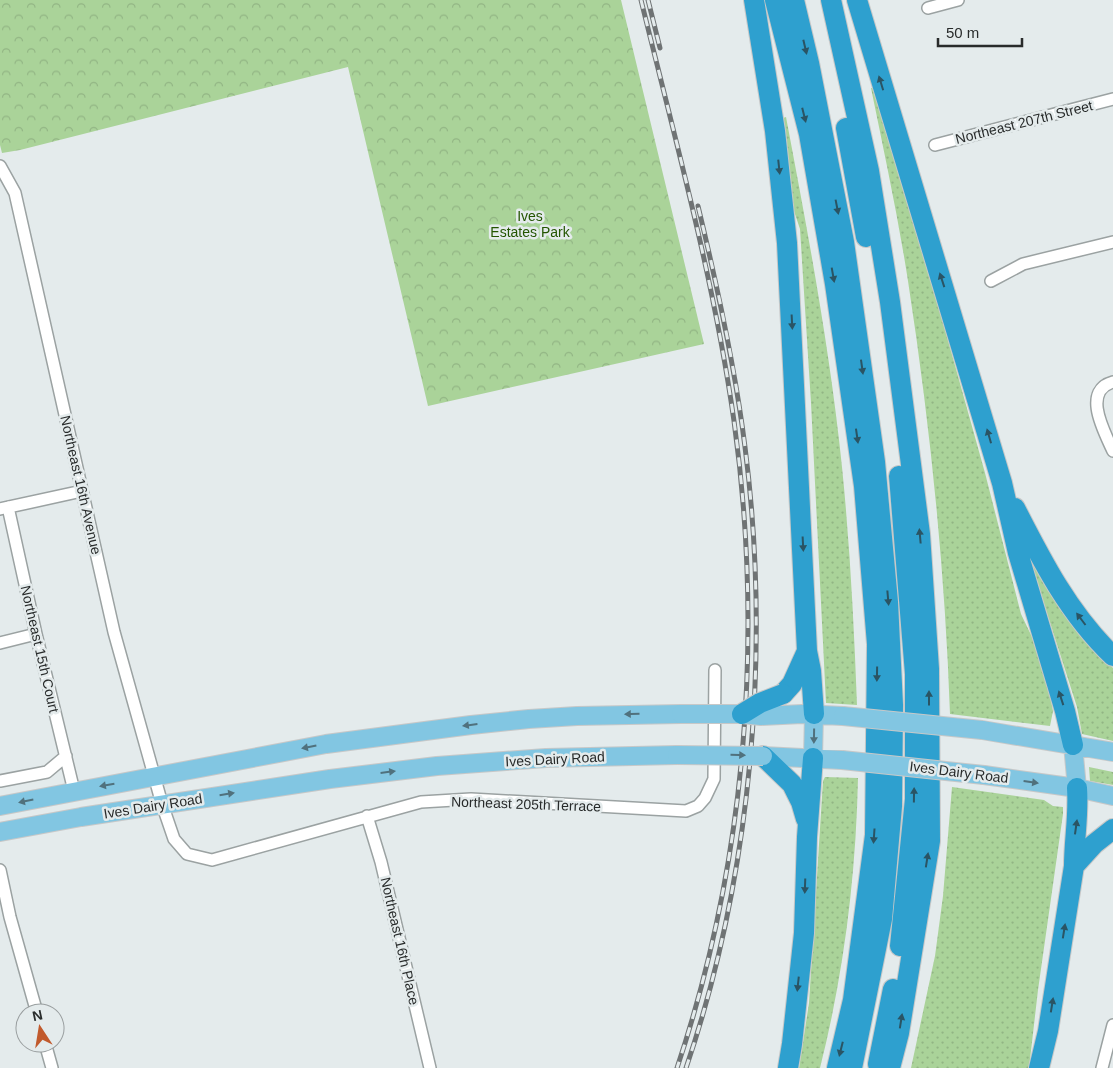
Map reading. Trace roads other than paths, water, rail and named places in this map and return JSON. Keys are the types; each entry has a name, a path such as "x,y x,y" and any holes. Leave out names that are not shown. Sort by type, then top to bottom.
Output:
{"highway":[{"path":"754,0 775,131 787,243 807,651 811,671 814,714"},
{"path":"775,0 809,134 834,284 864,486 877,644 875,836 853,1000 837,1068"},
{"path":"794,0 809,63 844,242 875,462 888,602 894,705 892,806 882,919 852,1068"},
{"path":"818,0 837,77 876,296 897,440 915,674 914,809 900,950 877,1068"},
{"path":"831,0 869,171 890,302 920,534 928,669 930,841 899,1034 890,1068"},
{"path":"857,0 1002,483 1018,553 1065,711 1073,745"},
{"path":"1002,483 1060,591 1084,624 1113,656"},
{"path":"742,714 760,703 783,694 792,684 807,651"},
{"path":"771,756 785,779 792,784 801,802 808,827"},
{"path":"788,1068 804,933 813,758"},
{"path":"1039,1068 1048,1031 1074,866 1074,842 1079,808 1077,788"},
{"path":"1074,866 1094,844 1113,829"}],"main road":[{"name":"Ives Dairy Road","path":"0,806 326,744 471,725 577,716 742,714 761,716 814,714"},
{"path":"813,758 814,714 982,730 1113,752"},
{"path":"1073,745 1077,788"},
{"name":"Ives Dairy Road","path":"0,832 81,817 330,779 436,766 546,758 677,754 813,758 984,775 1077,788 1113,796"}],"street":[{"path":"928,8 958,0"},
{"name":"Northeast 207th Street","path":"935,145 1113,99"},
{"name":"Northeast 16th Avenue","path":"0,166 15,193 114,632 162,804"},
{"path":"991,281 1024,264 1113,242"},
{"path":"1113,382 1107,384 1098,394 1096,409 1113,451"},
{"path":"4,508 82,492"},
{"name":"Northeast 15th Court","path":"4,508 74,791"},
{"path":"0,643 36,634"},
{"name":"Northeast 205th Terrace","path":"162,804 174,839 187,854 212,860 421,802 471,799 686,811 698,806 705,798 714,779 715,670"},
{"path":"0,781 47,772 66,756"},
{"name":"Northeast 16th Place","path":"367,816 381,862 430,1068"},
{"path":"0,870 10,917 34,1003"},
{"path":"1102,1068 1113,1025"},
{"path":"48,1053 52,1068"}],"railway":[{"path":"641,0 693,209 726,368 743,502 747,584 747,666 743,748 733,829 719,910 700,990 677,1068"},
{"path":"648,0 660,48"},
{"path":"686,1068 709,994 727,918 741,840 750,761 755,682 756,602 753,524 745,447 725,326 698,206"}],"park label":[{"name":"Ives Estates Park","path":"530,224"}]}
